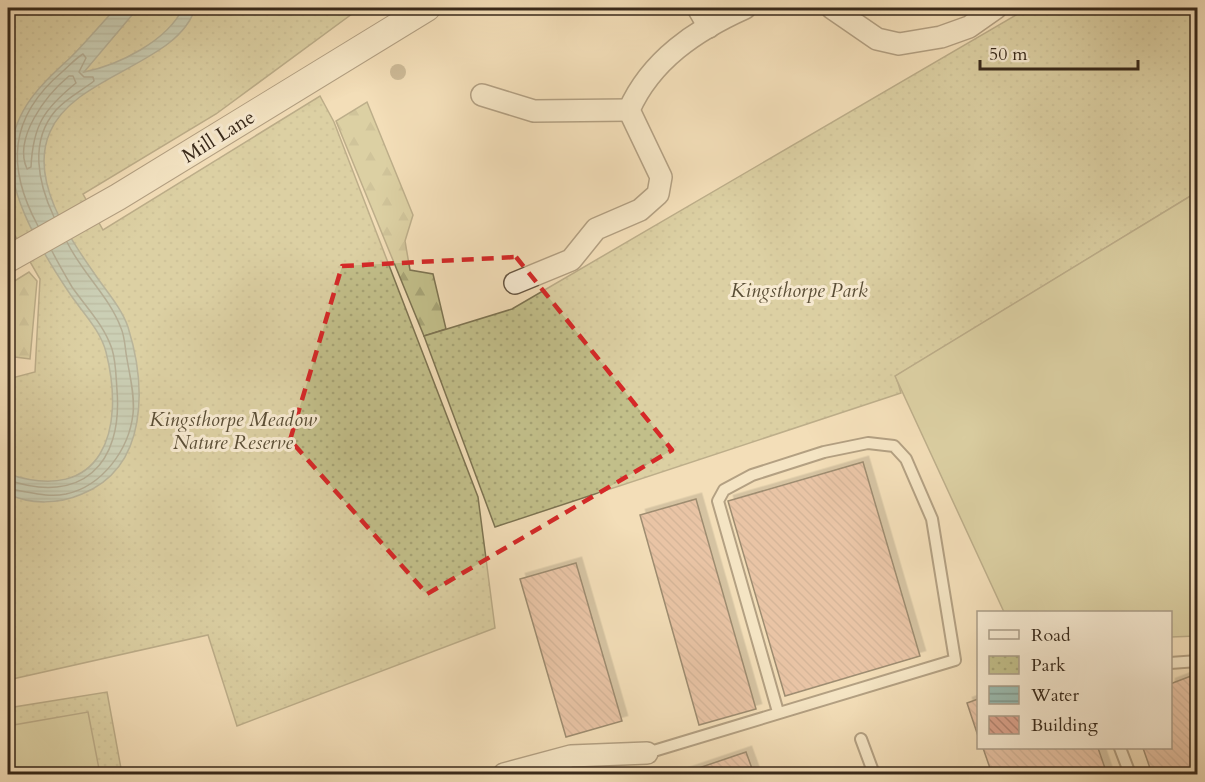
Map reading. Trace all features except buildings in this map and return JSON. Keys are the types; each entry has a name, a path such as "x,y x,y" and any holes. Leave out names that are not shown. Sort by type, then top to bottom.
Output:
{"street":[{"name":"Mill Lane","path":"8,259 118,197 427,8"},
{"path":"698,8 709,27"},
{"path":"515,283 571,261 596,229 640,210 658,194 661,177 629,110 639,88 653,69 709,27 745,8"},
{"path":"832,8 878,39 899,44 941,37 969,27 996,8"},
{"path":"482,95 534,111 629,110"},
{"path":"504,774 571,756 648,753"}],"lane":[{"path":"648,753 955,660 932,519 906,459 894,446 868,443 824,452 752,475 724,490 718,501 778,712"},
{"path":"1172,663 1197,661"},
{"path":"861,739 874,774"},
{"path":"1121,749 1130,774"}],"highlighted area":[{"path":"516,257 672,450 427,594 290,440 342,266"}],"green space":[{"name":"Kingsthorpe Meadow Nature Reserve","path":"8,8 360,8 216,114 83,194 103,230 320,96 334,122 478,497 495,628 237,726 208,635 8,680 8,379 35,372 40,279 14,234 8,236"},
{"name":"Kingsthorpe Park","path":"1028,8 1197,8 1197,192 896,376 901,393 495,527 424,336 512,309"},
{"path":"367,102 413,215 405,241 410,270 433,274 446,329 424,336 336,121"},
{"path":"1197,192 1197,636 1172,637 1172,611 1004,611 895,376"},
{"path":"29,272 37,281 30,359 15,357 8,334 8,285"},
{"path":"107,692 122,774 8,774 8,708"},
{"path":"88,712 100,774 8,774 8,726"}],"water":[{"path":"116,8 138,8 84,72 112,64 141,50 166,31 183,8 195,8 185,27 169,43 102,82 62,113 50,132 45,150 44,169 54,206 63,225 117,306 128,327 138,374 137,422 131,445 120,465 104,481 82,494 64,500 45,502 26,500 8,494 8,474 40,481 66,479 86,470 100,454 109,433 112,409 111,381 103,344 95,328 48,260 21,205 11,168 13,135 31,98"}]}
